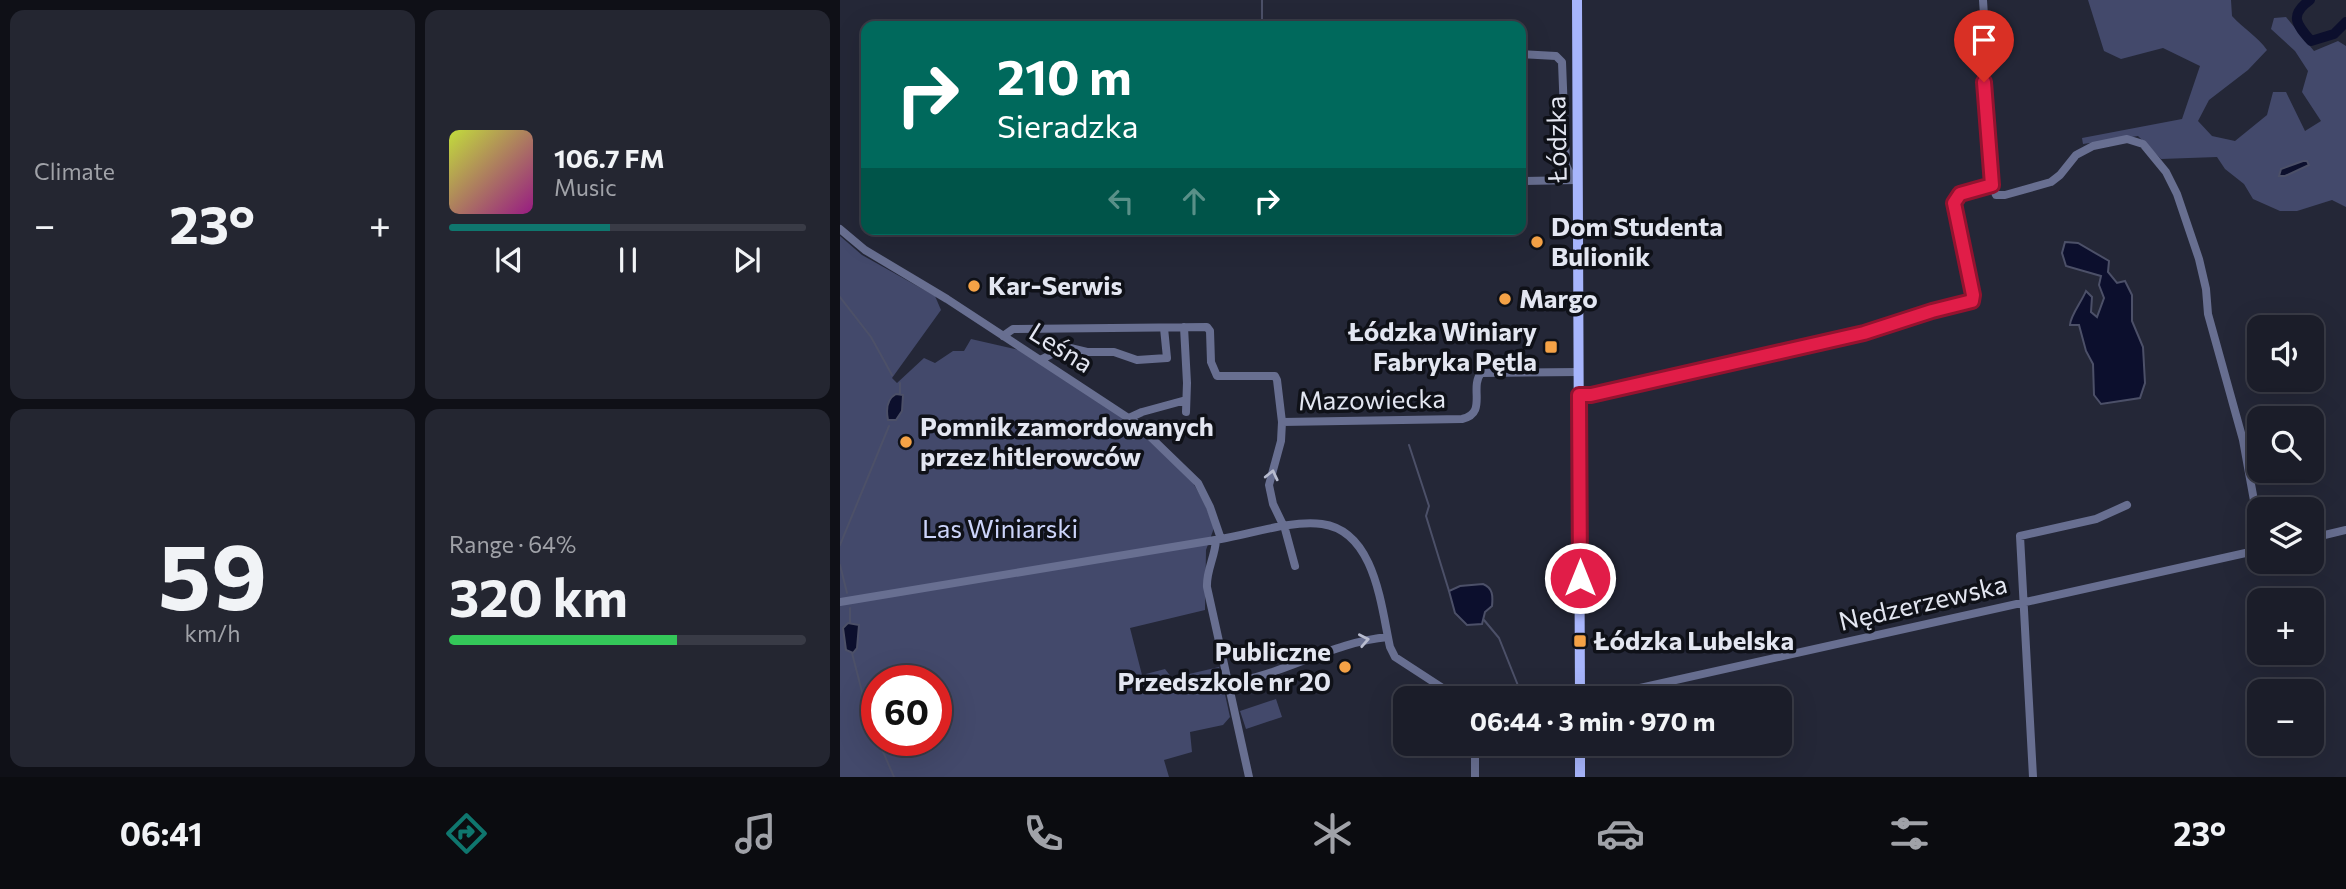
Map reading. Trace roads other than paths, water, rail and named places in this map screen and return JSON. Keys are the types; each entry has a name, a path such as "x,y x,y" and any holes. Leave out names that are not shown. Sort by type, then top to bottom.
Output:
{"main road":[{"name":"Łódzka","path":"1577,0 1575,180 1579,372 1580,686"},
{"path":"1580,756 1580,777"}],"street":[{"path":"1983,0 1986,20 1984,82 1994,192 2000,196 2039,187 2056,179 2076,155 2087,148 2121,140 2138,141 2147,148 2174,186 2199,259 2208,314 2238,420 2254,497"},
{"path":"1526,54 1552,55 1561,59 1566,165 1575,180 1526,181"},
{"path":"1579,395 1591,395 1864,333 1932,311 1970,303 1973,295 1954,203 1960,194 1992,185"},
{"name":"Leśna","path":"840,229 865,250 947,299 1129,418 1198,483 1212,512 1219,540"},
{"path":"1184,327 1186,412"},
{"name":"Mazowiecka","path":"1003,336 1013,329 1207,327 1211,362 1217,376 1275,376 1282,422 1462,419 1469,417 1476,410 1477,379 1481,373 1579,372"},
{"path":"1040,360 1066,347 1087,352 1114,352 1137,360 1167,358 1164,328"},
{"path":"1129,418 1185,400"},
{"path":"1282,422 1280,448 1269,485 1295,566"},
{"path":"2033,777 2020,536 2096,519 2127,505"},
{"path":"840,602 1219,540 1283,526 1323,524 1343,532 1356,542 1371,568 1395,657 1440,686"},
{"path":"2324,535 2346,530"},
{"path":"1219,540 1207,583 1250,777"},
{"name":"Nędzerzewska","path":"1649,686 2247,553"},
{"path":"1229,683 1263,676 1359,640 1388,637"},
{"path":"1475,756 1475,777"}],"waterway":[{"path":"1262,0 1262,21"},
{"path":"2310,0 2299,10 2297,20 2311,41 2334,34 2346,22"},
{"path":"840,297 871,337 892,375"},
{"path":"900,383 900,394"},
{"path":"840,545 889,426"},
{"path":"1409,445 1429,506 1426,516 1449,591"},
{"path":"840,565 847,593"},
{"path":"850,608 850,623"},
{"path":"1484,620 1499,638 1518,686"},
{"path":"852,653 861,688"},
{"path":"885,756 894,777"}],"place":[{"name":"Dom Studenta Bulionik","path":"1537,242"},
{"name":"Kar-Serwis","path":"974,286"},
{"name":"Margo","path":"1505,299"},
{"name":"Łódzka Winiary Fabryka Pętla","path":"1551,347"},
{"name":"Pomnik zamordowanych przez hitlerowców","path":"906,442"},
{"name":"Łódzka Lubelska","path":"1580,641"},
{"name":"Publiczne Przedszkole nr 20","path":"1345,667"}],"park label":[{"name":"Las Winiarski","path":"1000,529"}]}
